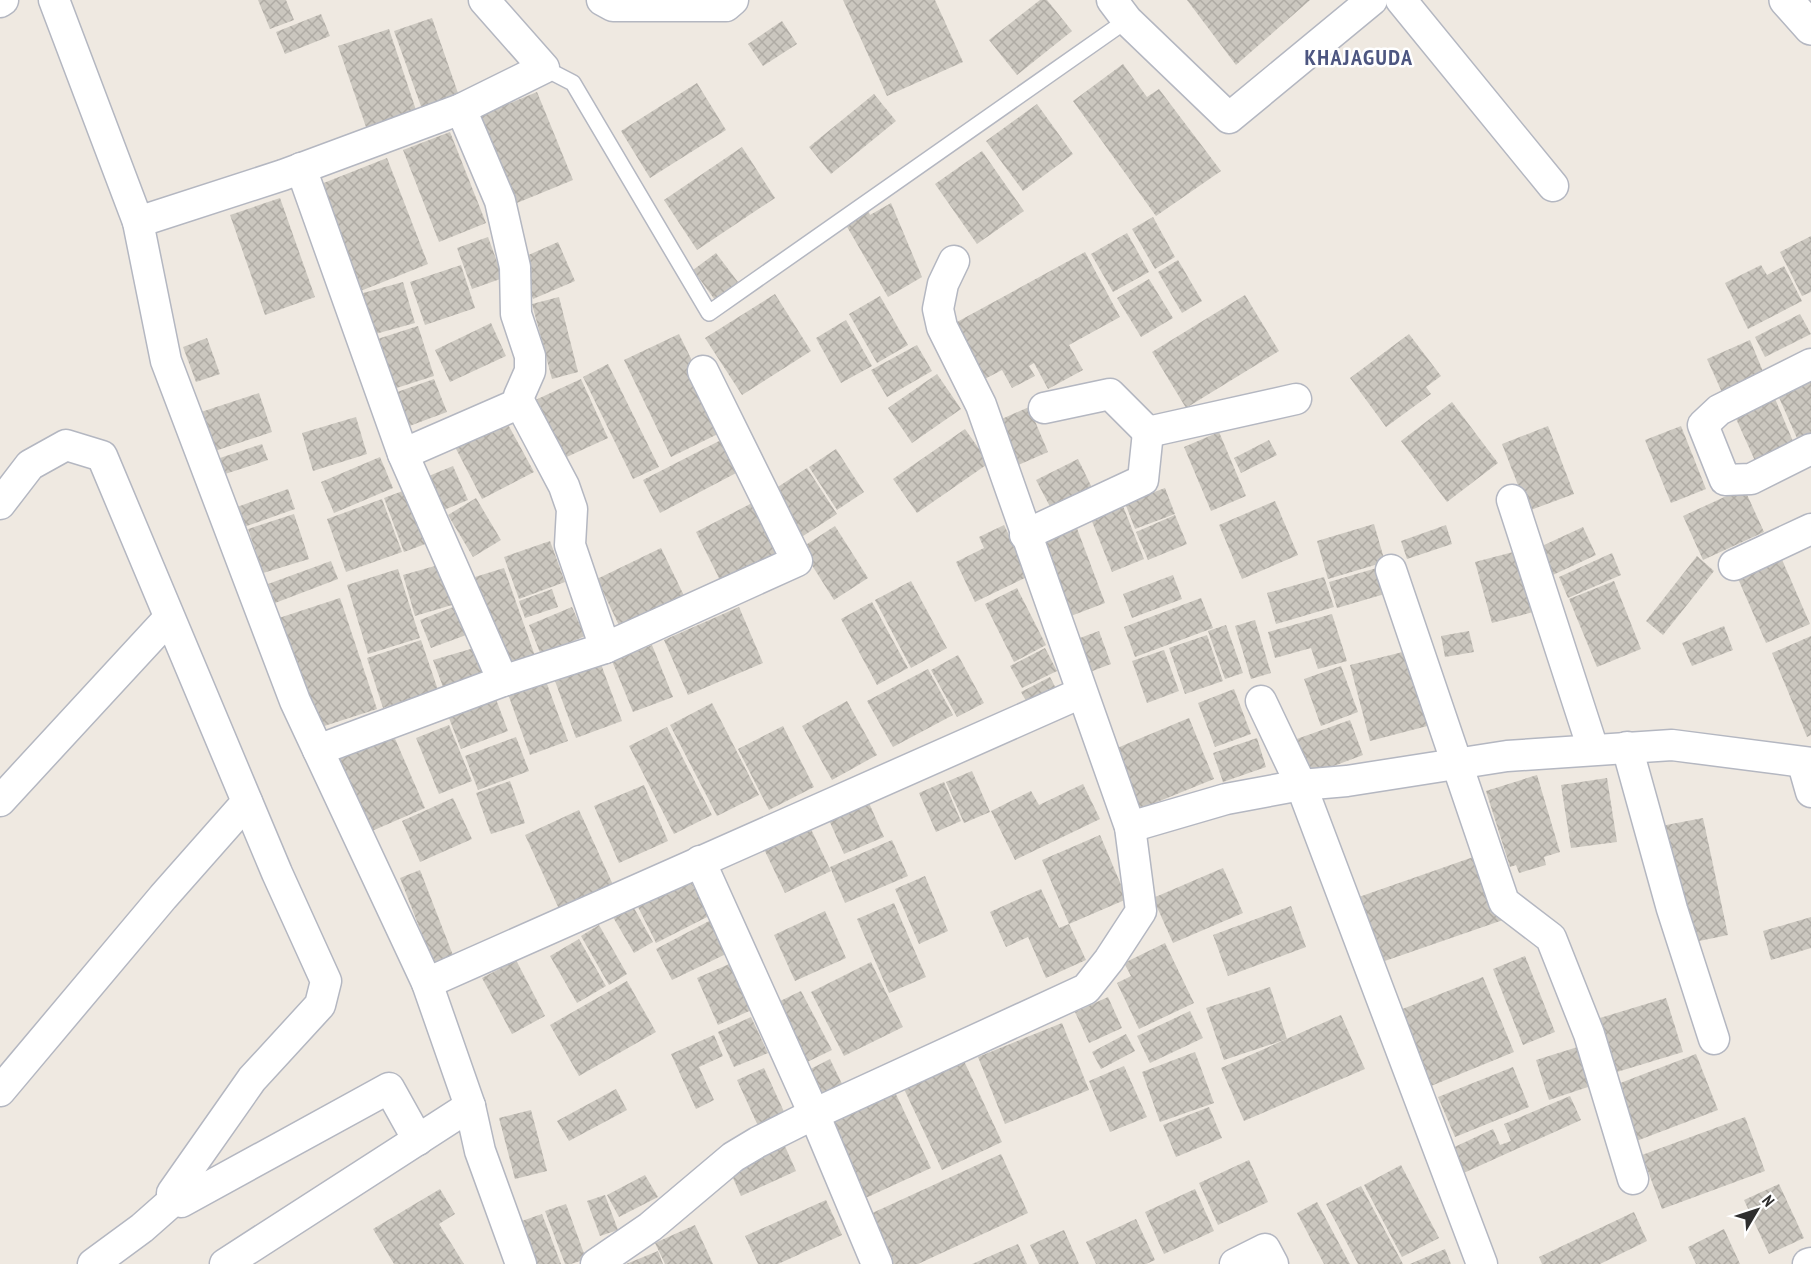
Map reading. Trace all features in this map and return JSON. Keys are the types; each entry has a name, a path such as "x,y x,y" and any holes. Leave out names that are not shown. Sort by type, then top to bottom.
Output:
{"main road":[{"path":"1786,0 1811,28"}],"street":[{"path":"54,0 138,222 166,361 295,701 427,983 470,1106 480,1151 521,1264"},
{"path":"138,222 301,168 461,109 544,68 484,0"},
{"path":"602,0 613,6 726,6 733,0"},
{"path":"1119,10 1229,118 1372,0"},
{"path":"1401,0 1553,186"},
{"path":"461,109 500,201 515,267 516,314 530,356 530,370 519,396 520,403 564,486 572,509 570,545 605,648"},
{"path":"301,168 404,454 502,681"},
{"path":"596,1264 650,1227 733,1157 814,1114 1086,989 1109,960 1141,911 1130,827 981,405 942,327 938,309 943,284 954,261"},
{"path":"1811,364 1719,410 1703,425 1725,480 1751,479 1811,448"},
{"path":"318,750 502,681 605,648 797,561 703,371"},
{"path":"1044,408 1110,394 1148,432"},
{"path":"1148,432 1296,399"},
{"path":"404,454 520,403"},
{"path":"1026,535 1143,480 1148,432"},
{"path":"0,504 30,465 66,446 102,456 247,802 326,981 320,1005 252,1079 172,1193 181,1203 389,1089 418,1140"},
{"path":"1512,500 1593,749"},
{"path":"1734,566 1811,529"},
{"path":"1391,570 1504,902 1551,938 1589,1034 1633,1179"},
{"path":"0,801 169,618"},
{"path":"427,983 1081,693"},
{"path":"1261,700 1301,785 1482,1264"},
{"path":"1130,827 1226,799 1301,785 1347,781 1507,756 1593,749 1672,745 1808,773"},
{"path":"1627,747 1672,909 1714,1039"},
{"path":"0,1091 155,906 247,802"},
{"path":"700,861 814,1114 877,1264"},
{"path":"225,1264 470,1106"},
{"path":"93,1264 142,1228 176,1198"},
{"path":"1234,1264 1265,1249 1273,1264"}],"lane":[{"path":"544,68 573,84 709,313 1119,10"}],"building":[{"path":"258,0 286,0 294,20 270,29"},
{"path":"843,0 935,0 963,62 887,96"},
{"path":"1040,0 1047,0 1072,31 1017,75 989,40"},
{"path":"1187,0 1310,0 1236,65"},
{"path":"321,14 330,36 285,54 276,32"},
{"path":"432,18 459,96 422,109 394,31"},
{"path":"782,21 797,44 763,66 748,44"},
{"path":"389,29 416,110 366,127 338,46"},
{"path":"1123,64 1147,97 1159,89 1221,171 1156,216 1073,101"},
{"path":"697,83 726,130 650,178 621,131"},
{"path":"537,92 573,180 512,205 476,117"},
{"path":"874,94 896,121 831,174 809,147"},
{"path":"1037,104 1073,154 1023,191 986,141"},
{"path":"450,132 486,223 439,242 403,150"},
{"path":"742,147 775,198 697,250 664,200"},
{"path":"982,151 1024,211 977,244 935,184"},
{"path":"387,158 428,264 358,292 316,186"},
{"path":"280,198 315,297 265,315 230,215"},
{"path":"891,203 922,277 888,297 843,220 866,207 870,215"},
{"path":"1153,217 1175,257 1155,269 1132,229"},
{"path":"1127,233 1149,272 1113,292 1091,254"},
{"path":"1811,236 1811,292 1802,296 1780,252"},
{"path":"488,237 503,278 472,289 457,248"},
{"path":"558,242 575,281 533,299 517,260"},
{"path":"1085,252 1120,317 1069,345 1083,370 1048,389 1034,363 1029,366 1035,376 1012,388 1002,370 977,383 946,328"},
{"path":"716,253 738,282 715,300 693,270"},
{"path":"1178,260 1202,301 1182,313 1158,272"},
{"path":"461,265 475,308 425,325 410,282"},
{"path":"1761,265 1767,275 1784,266 1802,301 1748,329 1725,283"},
{"path":"1149,279 1173,318 1141,337 1117,298"},
{"path":"403,282 415,323 368,336 356,295"},
{"path":"775,294 811,351 742,395 705,338"},
{"path":"1245,295 1279,351 1186,408 1152,352"},
{"path":"880,296 908,345 877,363 849,314"},
{"path":"559,297 578,372 552,379 532,304"},
{"path":"1800,314 1811,334 1765,357 1755,337"},
{"path":"846,320 872,366 841,383 816,338"},
{"path":"491,323 506,356 450,382 435,350"},
{"path":"418,326 434,376 384,392 368,342"},
{"path":"679,334 726,430 671,457 624,360"},
{"path":"1409,334 1441,376 1426,387 1431,394 1386,427 1350,378"},
{"path":"207,338 220,374 196,382 183,347"},
{"path":"1750,340 1767,381 1725,399 1707,359"},
{"path":"917,345 932,371 887,397 871,370"},
{"path":"608,364 659,467 633,479 583,377"},
{"path":"937,374 961,409 912,443 888,408"},
{"path":"1811,378 1811,440 1800,445 1777,393"},
{"path":"434,379 447,412 396,431 383,397"},
{"path":"581,379 608,438 558,461 531,402"},
{"path":"259,393 272,432 212,452 198,413"},
{"path":"1773,394 1795,446 1756,463 1733,412"},
{"path":"1452,402 1498,463 1447,502 1401,441"},
{"path":"1029,407 1048,452 1014,467 995,422"},
{"path":"356,417 367,454 313,471 302,433"},
{"path":"505,419 534,472 482,499 454,445"},
{"path":"1548,426 1574,494 1528,511 1502,444"},
{"path":"1681,426 1706,489 1671,503 1645,440"},
{"path":"965,429 989,463 917,513 893,479"},
{"path":"1219,432 1246,496 1211,511 1184,447"},
{"path":"721,440 738,472 660,513 643,480"},
{"path":"1269,440 1277,455 1241,473 1234,458"},
{"path":"262,444 268,460 225,474 220,458"},
{"path":"836,449 864,492 837,510 809,467"},
{"path":"380,457 393,488 334,513 321,482"},
{"path":"1078,459 1097,498 1056,518 1036,480"},
{"path":"453,466 468,500 439,512 424,478"},
{"path":"807,468 837,514 797,540 767,494"},
{"path":"416,486 436,540 404,552 384,498"},
{"path":"1165,488 1175,514 1135,529 1125,503"},
{"path":"1744,488 1764,532 1703,560 1683,516"},
{"path":"288,489 295,509 244,527 237,507"},
{"path":"476,498 501,540 473,557 448,515"},
{"path":"382,499 402,552 346,572 327,519"},
{"path":"1275,501 1298,555 1242,579 1219,525"},
{"path":"754,502 781,556 723,586 696,532"},
{"path":"1123,506 1144,559 1112,572 1091,519"},
{"path":"294,514 309,559 263,573 248,529"},
{"path":"1175,515 1187,544 1148,560 1136,532"},
{"path":"1075,523 1105,603 1063,619 1033,539"},
{"path":"1374,524 1385,562 1328,579 1317,541"},
{"path":"1004,525 1029,576 975,602 956,562 984,548 979,537"},
{"path":"1446,525 1452,544 1407,559 1401,541"},
{"path":"835,526 868,578 834,600 801,548"},
{"path":"1583,527 1596,555 1542,580 1529,552"},
{"path":"550,541 565,582 519,599 504,557"},
{"path":"661,548 689,606 624,636 597,579"},
{"path":"1517,551 1533,612 1492,623 1475,562"},
{"path":"1612,553 1621,575 1568,598 1559,577"},
{"path":"1780,555 1810,624 1766,643 1736,574"},
{"path":"1697,556 1714,571 1663,635 1646,621"},
{"path":"331,561 338,579 275,603 268,584"},
{"path":"449,562 462,602 415,616 403,575"},
{"path":"1387,565 1395,591 1337,608 1329,582"},
{"path":"504,568 535,656 506,666 475,577"},
{"path":"398,569 420,638 368,654 347,585"},
{"path":"1173,575 1182,599 1132,618 1123,594"},
{"path":"1324,577 1334,607 1276,624 1267,593"},
{"path":"911,581 947,648 911,668 875,600"},
{"path":"1614,581 1641,649 1597,667 1569,599"},
{"path":"1017,588 1046,645 1014,662 985,604"},
{"path":"552,589 558,607 525,618 519,601"},
{"path":"340,598 377,709 315,729 279,618"},
{"path":"1201,598 1213,628 1135,657 1124,627"},
{"path":"466,602 477,631 431,648 420,620"},
{"path":"872,602 908,668 877,685 841,619"},
{"path":"572,607 585,636 541,655 529,625"},
{"path":"739,607 763,663 688,695 664,640"},
{"path":"1332,614 1347,661 1318,669 1311,648 1275,658 1268,632"},
{"path":"1255,620 1271,673 1251,679 1235,626"},
{"path":"1226,625 1243,673 1225,679 1208,631"},
{"path":"1724,626 1733,650 1692,666 1682,643"},
{"path":"1099,631 1111,664 1082,675 1069,642"},
{"path":"1469,631 1474,652 1445,657 1441,636"},
{"path":"1207,635 1223,681 1185,694 1169,648"},
{"path":"1811,636 1811,735 1807,737 1772,653"},
{"path":"421,640 438,690 383,708 367,658"},
{"path":"652,645 673,697 633,712 612,661"},
{"path":"481,646 494,677 446,695 433,660"},
{"path":"1045,648 1057,671 1022,688 1010,666"},
{"path":"1415,649 1435,724 1370,741 1350,665"},
{"path":"1164,650 1179,691 1147,703 1132,661"},
{"path":"958,655 984,703 957,717 931,670"},
{"path":"598,656 622,721 576,738 552,673"},
{"path":"1341,666 1358,712 1321,726 1304,679"},
{"path":"928,669 953,715 893,747 867,701"},
{"path":"543,673 568,741 530,755 505,686"},
{"path":"1050,677 1061,698 1033,713 1021,692"},
{"path":"1234,689 1251,734 1215,747 1198,703"},
{"path":"494,694 508,731 461,749 447,713"},
{"path":"847,701 877,755 832,780 802,726"},
{"path":"712,703 759,795 717,816 670,725"},
{"path":"1189,718 1214,779 1130,813 1105,753"},
{"path":"1350,720 1363,755 1307,776 1294,740"},
{"path":"449,725 472,781 439,794 416,738"},
{"path":"783,726 814,787 769,810 738,749"},
{"path":"667,727 712,815 674,834 629,746"},
{"path":"393,734 425,808 365,834 333,761"},
{"path":"516,737 529,771 478,790 465,756"},
{"path":"1257,738 1266,767 1223,782 1213,753"},
{"path":"972,771 990,812 964,823 946,782"},
{"path":"1537,775 1560,852 1544,857 1546,865 1519,873 1516,865 1510,867 1486,791"},
{"path":"1607,778 1617,842 1571,848 1561,785"},
{"path":"510,781 525,823 491,834 476,793"},
{"path":"944,782 961,821 936,832 919,793"},
{"path":"1083,784 1100,819 1015,860 991,811 1031,791 1039,805"},
{"path":"644,785 668,841 619,863 594,806"},
{"path":"453,798 472,839 420,862 402,821"},
{"path":"869,803 884,837 844,854 829,820"},
{"path":"579,810 614,887 560,911 525,835"},
{"path":"1703,818 1728,935 1685,944 1661,826"},
{"path":"809,825 831,871 785,893 763,847"},
{"path":"1100,835 1127,899 1069,924 1042,860"},
{"path":"892,840 908,876 845,903 830,867"},
{"path":"1482,854 1506,919 1379,963 1356,898"},
{"path":"1223,868 1243,913 1173,943 1153,898"},
{"path":"420,870 456,963 436,970 400,878"},
{"path":"686,872 709,916 656,943 634,899"},
{"path":"925,876 948,931 919,944 895,889"},
{"path":"1041,889 1059,928 1069,924 1086,960 1046,978 1028,937 1006,947 990,912"},
{"path":"630,901 653,942 634,953 610,912"},
{"path":"894,903 926,977 889,993 857,919"},
{"path":"1291,906 1306,947 1228,976 1213,935"},
{"path":"825,911 846,958 795,981 774,935"},
{"path":"1811,917 1811,948 1771,960 1763,931"},
{"path":"711,920 728,953 672,980 656,949"},
{"path":"599,925 627,974 609,985 581,936"},
{"path":"579,939 606,986 577,1003 550,956"},
{"path":"1165,943 1194,1003 1139,1029 1117,983 1131,976 1124,963"},
{"path":"1525,956 1555,1032 1523,1045 1493,969"},
{"path":"516,960 545,1016 512,1034 482,978"},
{"path":"734,962 756,1008 718,1025 697,978"},
{"path":"871,962 903,1027 844,1056 811,992"},
{"path":"1483,977 1514,1052 1431,1086 1400,1010"},
{"path":"627,981 656,1032 579,1076 550,1025"},
{"path":"1270,987 1287,1039 1224,1060 1206,1008"},
{"path":"801,991 832,1050 805,1063 774,1004"},
{"path":"1108,997 1122,1028 1089,1043 1075,1012"},
{"path":"1666,998 1683,1052 1607,1075 1590,1021"},
{"path":"1190,1011 1203,1038 1150,1063 1137,1036"},
{"path":"1341,1015 1365,1069 1244,1121 1221,1068"},
{"path":"751,1017 768,1053 734,1067 718,1032"},
{"path":"1062,1023 1089,1090 1005,1124 978,1057"},
{"path":"1126,1034 1135,1051 1101,1069 1092,1052"},
{"path":"714,1035 723,1056 699,1067 714,1100 696,1109 671,1054"},
{"path":"1584,1045 1597,1084 1549,1100 1536,1060"},
{"path":"1195,1052 1214,1103 1160,1122 1142,1072"},
{"path":"1696,1054 1718,1110 1631,1143 1610,1087"},
{"path":"830,1059 843,1086 815,1101 801,1074"},
{"path":"964,1061 1002,1142 942,1170 904,1089"},
{"path":"1124,1066 1147,1117 1110,1132 1089,1081"},
{"path":"1513,1067 1529,1107 1455,1137 1438,1097"},
{"path":"764,1068 786,1116 759,1128 737,1080"},
{"path":"893,1088 931,1168 859,1201 821,1121"},
{"path":"616,1089 627,1110 569,1141 557,1121"},
{"path":"1570,1096 1581,1120 1457,1176 1446,1151 1493,1129 1500,1145 1511,1141 1504,1124"},
{"path":"1209,1107 1222,1138 1176,1157 1163,1125"},
{"path":"531,1110 547,1171 515,1179 499,1118"},
{"path":"1745,1117 1765,1171 1662,1209 1642,1155"},
{"path":"784,1144 796,1171 741,1196 729,1169"},
{"path":"1001,1154 1028,1213 918,1264 891,1264 868,1215"},
{"path":"1249,1160 1268,1202 1218,1225 1199,1183"},
{"path":"1401,1165 1439,1238 1402,1257 1364,1185"},
{"path":"645,1175 658,1197 619,1217 607,1195"},
{"path":"1779,1184 1804,1238 1769,1254 1744,1200"},
{"path":"1361,1186 1403,1264 1358,1264 1326,1204"},
{"path":"440,1189 455,1214 439,1224 464,1264 394,1264 373,1229"},
{"path":"1195,1189 1214,1231 1164,1254 1145,1212"},
{"path":"605,1195 618,1230 600,1236 587,1201"},
{"path":"826,1200 842,1235 778,1264 758,1264 745,1236"},
{"path":"1317,1202 1350,1264 1324,1264 1297,1213"},
{"path":"566,1204 586,1259 571,1264 565,1264 545,1211"},
{"path":"1634,1212 1647,1241 1600,1264 1542,1264 1539,1257"},
{"path":"542,1214 561,1264 534,1264 519,1222"},
{"path":"1136,1219 1155,1260 1146,1264 1096,1264 1086,1242"},
{"path":"695,1225 713,1264 665,1264 655,1243"},
{"path":"1724,1229 1740,1264 1696,1264 1688,1247"},
{"path":"1064,1230 1079,1264 1039,1264 1030,1245"},
{"path":"1018,1244 1027,1264 972,1264"},
{"path":"1445,1249 1451,1264 1410,1264"},
{"path":"658,1251 663,1264 626,1264"}],"district":[{"name":"KHAJAGUDA","path":"1359,57"}]}
